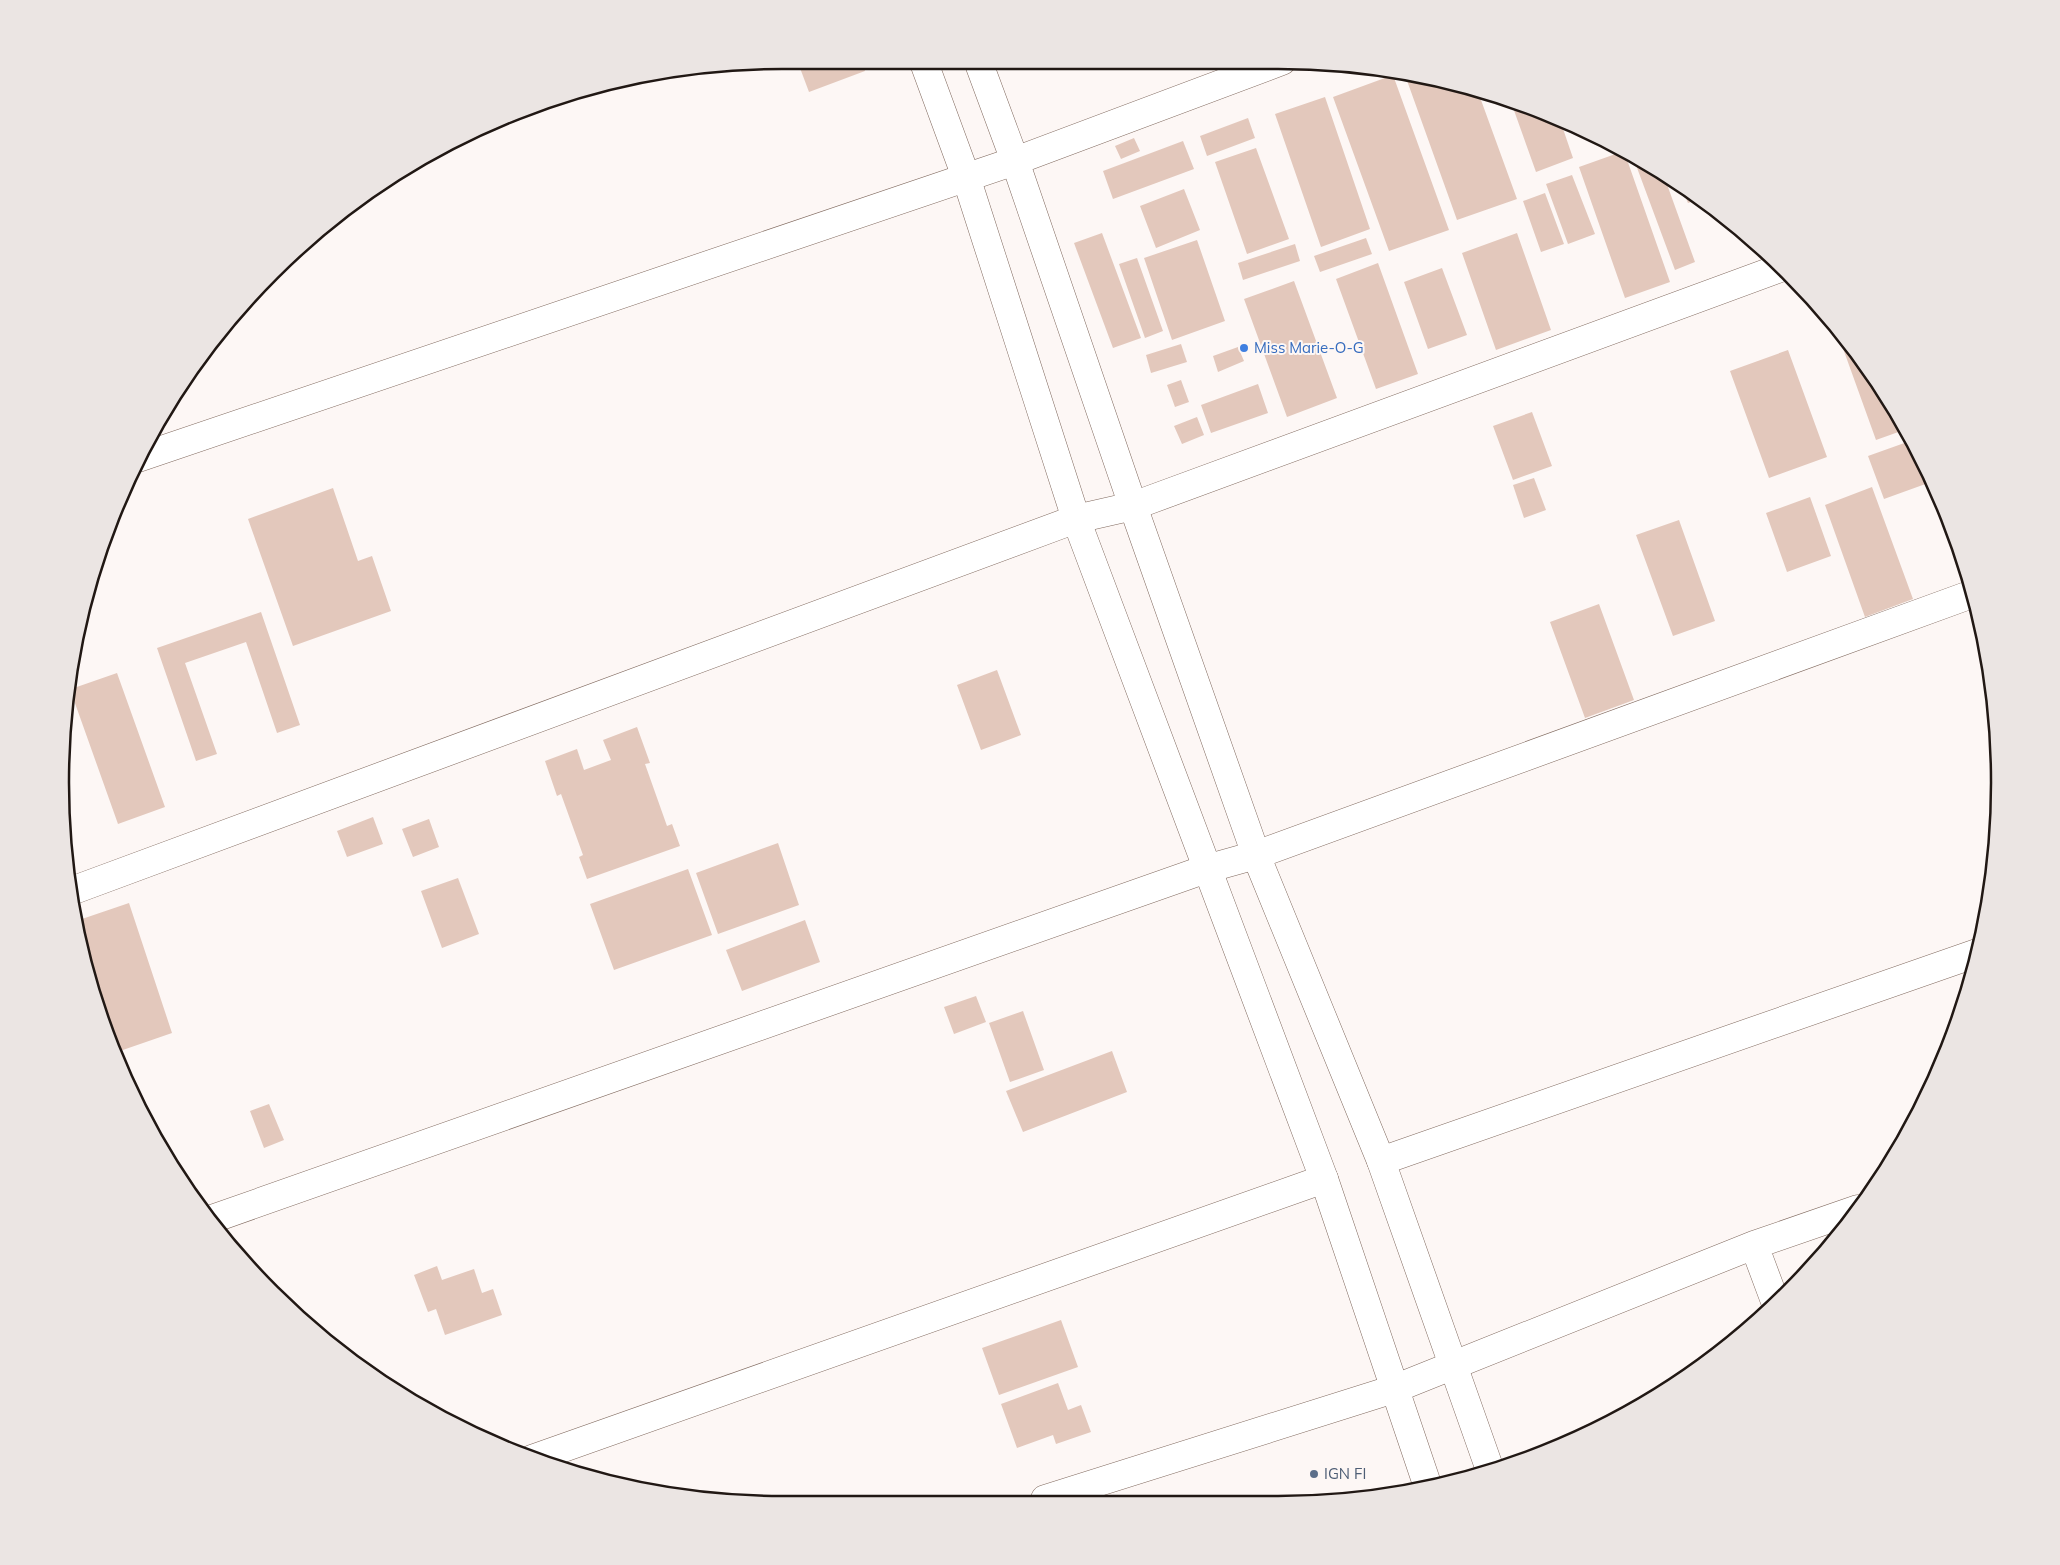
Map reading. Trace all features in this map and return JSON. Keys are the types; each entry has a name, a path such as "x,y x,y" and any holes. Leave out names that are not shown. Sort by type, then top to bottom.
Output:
{"street":[{"path":"926,69 966,177 1076,519 1324,1179 1426,1481"},
{"path":"981,69 1015,160 1133,506 1256,855 1381,1162 1488,1464"},
{"path":"149,454 966,177 1260,69"},
{"path":"77,889 1076,519 1133,506 1774,270"},
{"path":"216,1217 1206,869 1256,855 1966,596"},
{"path":"1381,1162 1970,956"},
{"path":"543,1454 1324,1179"},
{"path":"1055,1496 1394,1389 1754,1245 1847,1213"},
{"path":"1754,1245 1773,1296"}],"building":[{"path":"800,69 864,69 865,71 809,92"},
{"path":"1387,77 1394,79 1449,230 1389,251 1333,97"},
{"path":"1407,80 1481,99 1517,199 1457,220"},
{"path":"1325,97 1370,229 1321,247 1275,114"},
{"path":"1514,109 1563,128 1573,158 1536,172"},
{"path":"1248,118 1255,138 1207,156 1200,136"},
{"path":"1134,138 1140,151 1121,159 1115,146"},
{"path":"1183,141 1194,169 1113,199 1103,171"},
{"path":"1256,148 1289,239 1247,254 1215,162"},
{"path":"1615,154 1627,160 1670,282 1625,298 1579,167"},
{"path":"1636,165 1667,185 1695,262 1675,270"},
{"path":"1572,175 1595,234 1568,244 1546,184"},
{"path":"1184,189 1200,230 1156,248 1140,206"},
{"path":"1545,193 1564,244 1541,252 1523,201"},
{"path":"1102,233 1141,338 1113,348 1074,243"},
{"path":"1517,233 1551,330 1496,350 1462,253"},
{"path":"1366,238 1372,254 1320,272 1314,256"},
{"path":"1197,240 1225,321 1172,340 1144,258"},
{"path":"1295,244 1300,261 1243,280 1238,263"},
{"path":"1137,258 1163,331 1145,338 1119,264"},
{"path":"1378,263 1418,374 1376,389 1336,279"},
{"path":"1442,268 1467,335 1428,349 1404,282"},
{"path":"1294,281 1337,398 1287,417 1244,299"},
{"path":"1181,344 1187,362 1151,373 1146,355"},
{"path":"1842,346 1871,386 1899,432 1876,440"},
{"path":"1238,347 1244,361 1218,372 1213,356"},
{"path":"1788,350 1827,457 1769,478 1730,371"},
{"path":"1181,380 1189,402 1175,407 1167,385"},
{"path":"1258,384 1268,413 1211,433 1201,405"},
{"path":"1532,412 1552,466 1513,480 1493,426"},
{"path":"1197,417 1204,435 1182,444 1174,426"},
{"path":"1905,443 1926,484 1884,499 1868,456"},
{"path":"1534,478 1546,510 1524,518 1513,485"},
{"path":"1872,487 1913,599 1865,617 1825,505"},
{"path":"333,488 358,561 372,556 391,611 293,646 248,519"},
{"path":"1810,497 1831,556 1787,572 1766,513"},
{"path":"1679,520 1715,621 1673,636 1636,535"},
{"path":"1599,604 1634,700 1585,718 1550,622"},
{"path":"261,612 300,725 277,733 246,642 185,663 217,754 196,761 157,648"},
{"path":"997,670 1021,735 981,750 957,685"},
{"path":"117,673 165,807 118,824 74,700 75,688"},
{"path":"637,727 650,763 645,764 667,826 672,824 680,846 587,879 579,857 583,855 561,794 557,796 545,761 577,749 584,770 611,760 603,740"},
{"path":"373,817 383,844 347,857 337,831"},
{"path":"429,819 439,847 413,857 402,829"},
{"path":"778,843 799,905 718,934 696,873"},
{"path":"688,869 712,935 614,970 590,904"},
{"path":"458,878 479,934 442,948 421,891"},
{"path":"129,903 172,1033 121,1051 93,967 82,919"},
{"path":"805,920 820,962 742,991 726,950"},
{"path":"976,996 986,1022 954,1034 944,1007"},
{"path":"1023,1011 1044,1070 1010,1082 989,1023"},
{"path":"1112,1051 1127,1092 1023,1132 1006,1091"},
{"path":"269,1104 284,1140 264,1148 250,1111"},
{"path":"437,1266 442,1280 474,1269 482,1293 493,1289 502,1315 445,1335 436,1309 428,1312 414,1275"},
{"path":"1061,1320 1078,1367 999,1395 982,1348"},
{"path":"1058,1383 1068,1410 1081,1405 1091,1432 1056,1444 1053,1435 1017,1448 1001,1404"}],"place":[{"name":"Miss Marie-O-G","path":"1244,348"},
{"name":"IGN FI","path":"1314,1474"}]}
